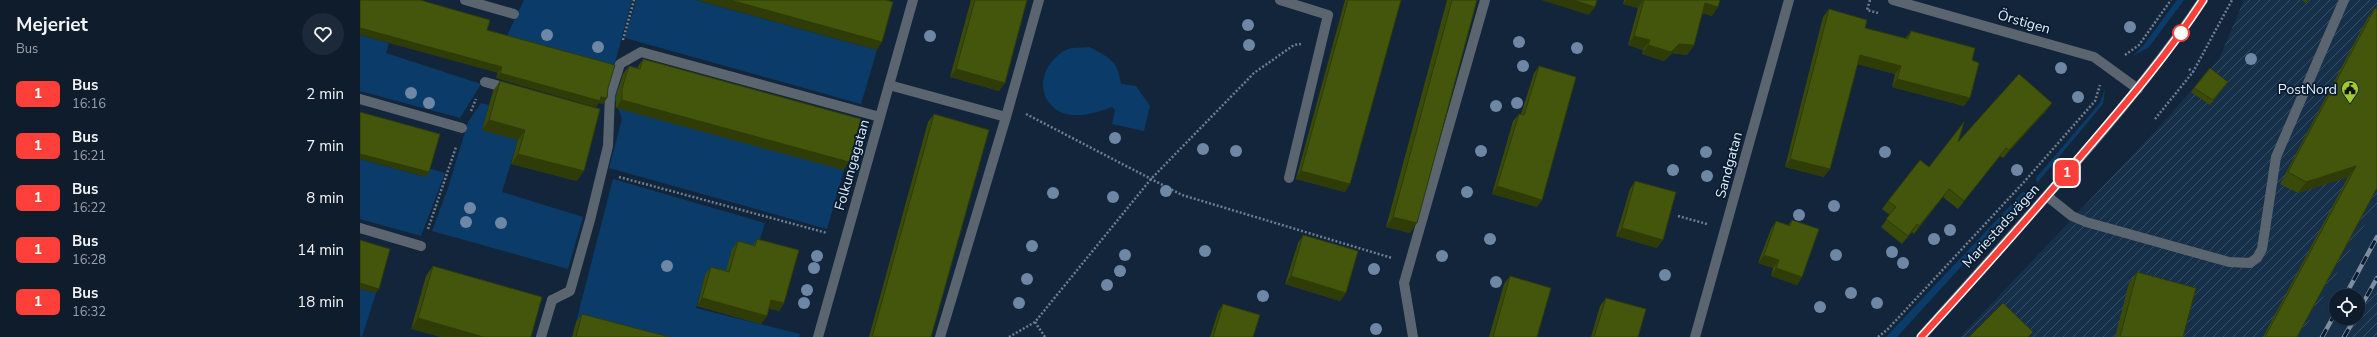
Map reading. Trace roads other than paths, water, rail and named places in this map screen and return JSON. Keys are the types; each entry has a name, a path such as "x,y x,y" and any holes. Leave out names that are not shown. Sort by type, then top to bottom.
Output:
{"street":[{"path":"465,0 514,14"},
{"name":"Folkungagatan","path":"818,337 912,0"},
{"path":"940,337 1006,118 1039,0"},
{"path":"1280,0 1328,15 1289,178"},
{"path":"1413,337 1404,283 1485,0"},
{"name":"Sandgatan","path":"1695,337 1789,0"},
{"name":"Örstigen","path":"1893,0 2094,57 2138,89"},
{"name":"Mariestadsvägen","path":"1921,337 2047,196 2138,89 2181,33 2203,0"},
{"path":"2047,196 2072,216 2086,222 2229,262 2250,264 2257,258 2265,237 2276,157 2344,0"},
{"path":"541,337 552,300 570,291 608,146 605,116 620,64 641,52 880,117"},
{"path":"485,82 521,92"},
{"path":"889,85 1006,118"},
{"path":"360,99 462,128"},
{"path":"360,228 421,246"}],"railway":[{"path":"2349,289 2377,237"},
{"path":"2365,299 2377,278"},
{"path":"2322,337 2329,324"},
{"path":"2344,337 2351,325"}],"place":[{"name":"PostNord","path":"2350,104"}]}
